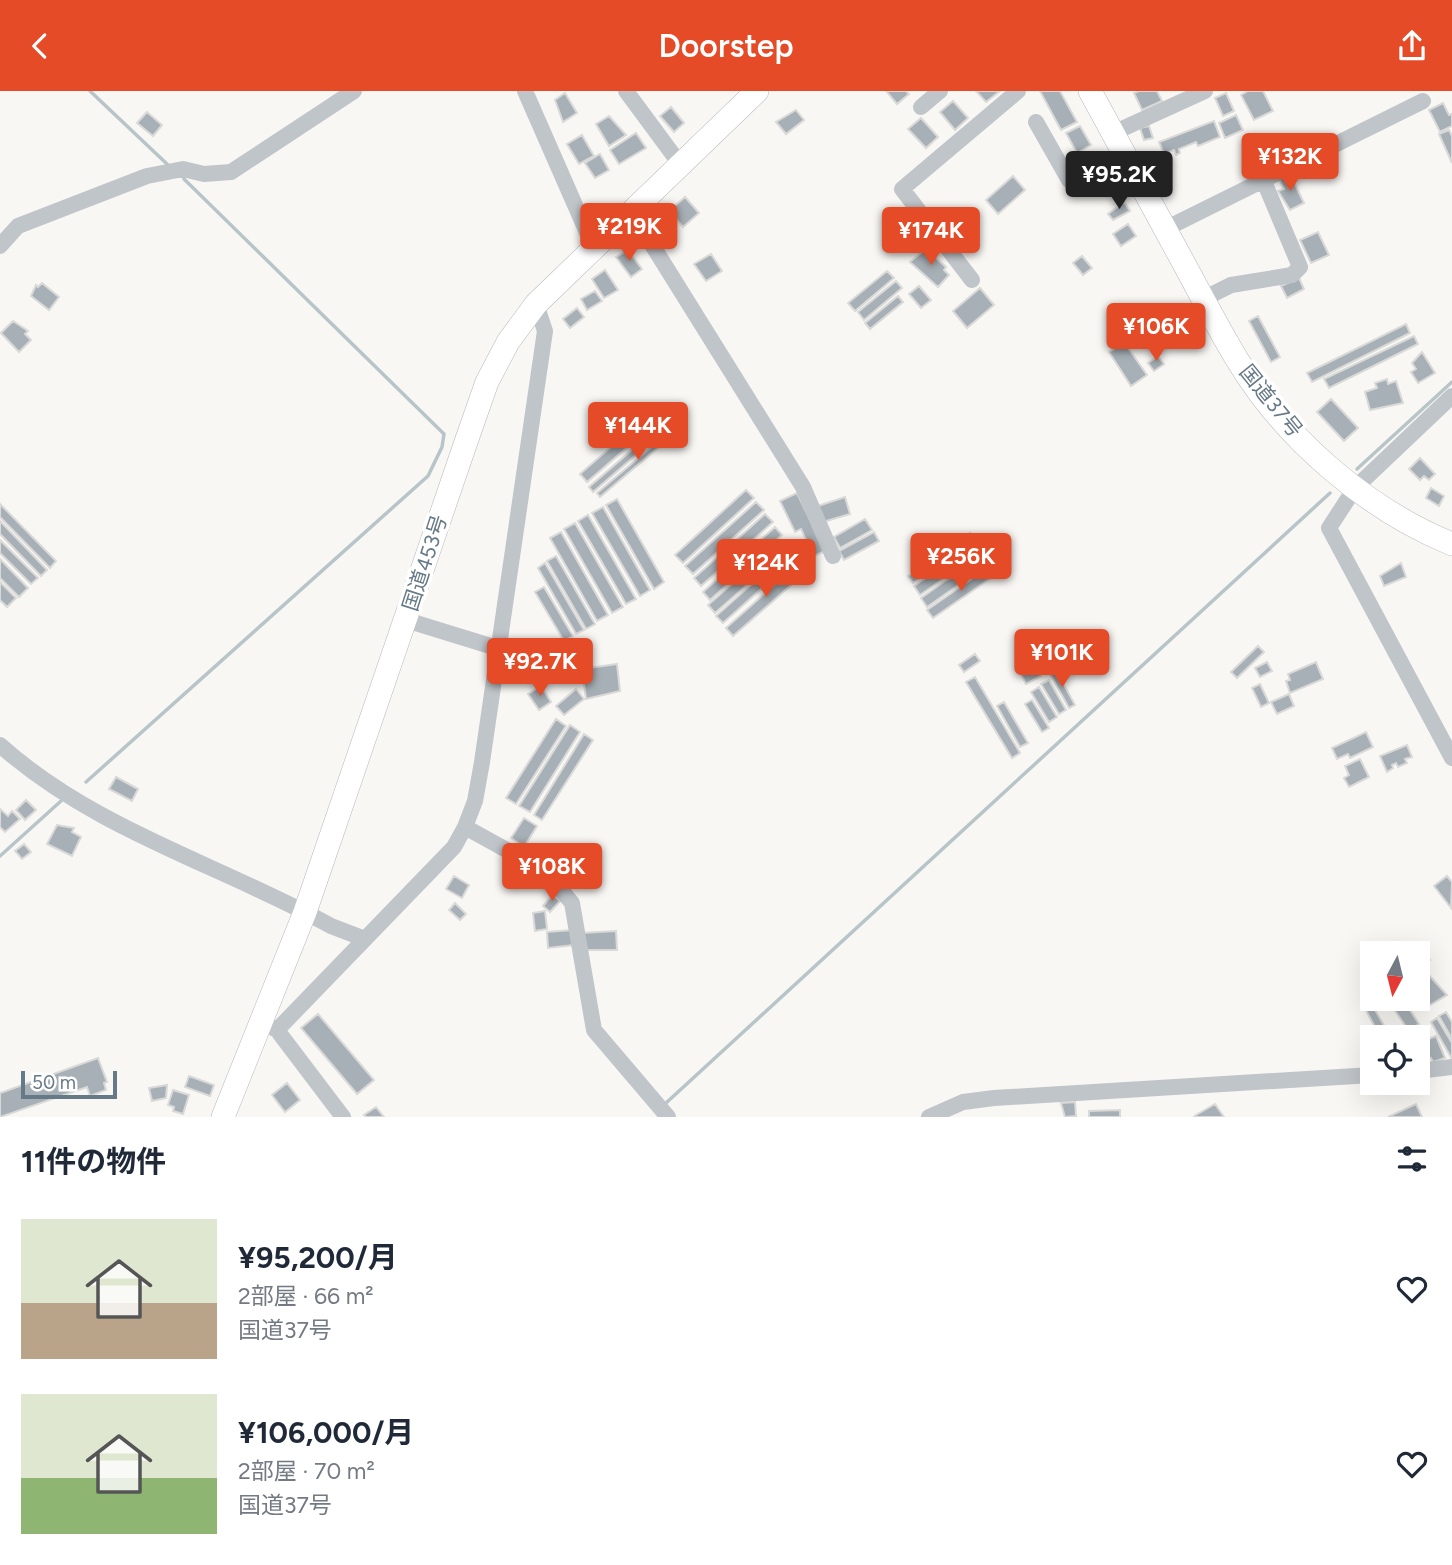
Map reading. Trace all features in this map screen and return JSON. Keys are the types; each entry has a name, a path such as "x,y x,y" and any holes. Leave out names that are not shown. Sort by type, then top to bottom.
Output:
{"highway":[{"name":"国道453号","path":"223,1117 269,1026 304,912 487,382 508,342 536,304 593,246 757,91"},
{"name":"国道37号","path":"1090,91 1238,363 1271,407 1302,440 1355,488 1446,536"}],"street":[{"path":"0,246 18,226 147,176 183,169 204,174 231,172 354,91"},
{"path":"526,91 593,246"},
{"path":"626,91 680,163"},
{"path":"922,107 940,91"},
{"path":"971,280 902,189 1018,91"},
{"path":"1113,132 1205,91"},
{"path":"1165,229 1423,101"},
{"path":"1037,122 1069,180 1129,162"},
{"path":"1203,299 1231,285 1292,275 1300,267 1263,179"},
{"path":"631,211 803,487 832,555"},
{"path":"343,1117 269,1026 423,882 454,847 465,827 477,787 545,331 536,304"},
{"path":"1452,396 1355,488 1329,529 1452,758"},
{"path":"406,620 497,648"},
{"path":"0,745 50,785 82,804 365,939"},
{"path":"465,827 532,863 557,885 572,903 594,1030 668,1117"},
{"path":"1430,1069 1452,1067"},
{"path":"929,1117 964,1103 994,1098 1360,1076"}],"building":[{"path":"886,91 906,91 909,94 897,104"},
{"path":"976,91 1000,91 986,102"},
{"path":"1040,91 1060,91 1077,122 1061,130"},
{"path":"1157,91 1162,101 1142,110 1134,93"},
{"path":"1248,91 1263,91 1273,111 1254,120 1241,95"},
{"path":"565,93 577,113 563,122 555,100"},
{"path":"1226,93 1234,111 1223,116 1215,98"},
{"path":"953,101 968,118 955,130 940,112"},
{"path":"1443,103 1449,115 1452,114 1452,126 1440,132 1429,110"},
{"path":"671,107 684,123 674,132 660,116"},
{"path":"796,110 804,120 786,134 776,122"},
{"path":"147,112 162,125 153,136 137,123"},
{"path":"1236,115 1243,130 1225,138 1219,123"},
{"path":"609,116 626,135 609,146 596,124"},
{"path":"921,118 938,137 926,148 908,129"},
{"path":"1214,121 1220,137 1198,146 1196,142 1179,149 1180,153 1176,155 1174,150 1164,154 1159,142"},
{"path":"1080,126 1091,145 1077,153 1066,133"},
{"path":"1149,126 1153,138 1144,140 1140,128"},
{"path":"1449,130 1452,136 1452,163 1439,134"},
{"path":"636,133 646,148 619,164 610,150"},
{"path":"582,135 594,156 579,164 567,144"},
{"path":"600,154 609,170 595,178 585,163"},
{"path":"1290,174 1304,203 1290,210 1278,191 1284,189 1279,179"},
{"path":"1013,176 1025,190 998,214 986,200"},
{"path":"685,197 699,213 683,227 669,211"},
{"path":"1124,202 1130,211 1113,220 1108,214"},
{"path":"1128,224 1136,236 1121,246 1113,234"},
{"path":"1318,232 1329,255 1311,263 1300,240"},
{"path":"926,249 946,267 944,270 949,275 938,287 910,262"},
{"path":"628,250 642,269 631,277 616,257"},
{"path":"711,254 722,271 706,281 694,264"},
{"path":"1082,256 1092,268 1083,275 1073,263"},
{"path":"605,270 618,290 604,298 592,279"},
{"path":"887,271 894,278 855,311 848,303"},
{"path":"1299,278 1304,289 1287,298 1281,286"},
{"path":"896,281 902,288 864,320 858,312"},
{"path":"42,283 59,297 49,310 31,296 36,285 38,287"},
{"path":"919,286 931,300 921,308 909,294"},
{"path":"980,288 994,305 967,328 953,311"},
{"path":"595,291 602,301 587,310 581,299"},
{"path":"898,296 903,302 870,329 865,323"},
{"path":"1155,304 1162,315 1141,327 1135,316"},
{"path":"577,308 584,317 570,328 563,319"},
{"path":"1258,316 1280,357 1271,362 1249,321"},
{"path":"13,321 28,331 25,334 31,340 19,352 1,333"},
{"path":"1406,324 1410,333 1312,382 1307,373"},
{"path":"1414,336 1418,344 1329,388 1324,379"},
{"path":"1124,342 1147,375 1131,386 1109,352"},
{"path":"1422,352 1435,373 1418,383 1411,372 1416,369 1412,363"},
{"path":"1158,356 1164,364 1154,371 1148,363"},
{"path":"1387,379 1388,384 1396,381 1403,403 1370,410 1365,392 1377,388 1375,383"},
{"path":"1331,399 1358,428 1344,441 1317,412"},
{"path":"659,405 666,414 587,482 580,474"},
{"path":"668,419 672,424 593,492 589,487"},
{"path":"675,427 679,430 600,497 597,493"},
{"path":"1420,458 1435,474 1429,480 1424,476 1420,480 1409,469"},
{"path":"1431,488 1444,496 1439,506 1426,498"},
{"path":"746,490 754,498 683,563 675,555"},
{"path":"797,493 825,551 814,556 801,529 795,532 780,501"},
{"path":"845,497 850,514 823,522 818,506"},
{"path":"617,499 664,582 654,589 606,505"},
{"path":"756,502 764,510 693,574 685,566"},
{"path":"0,504 56,561 50,568 0,517"},
{"path":"603,507 650,590 640,596 592,513"},
{"path":"765,514 773,522 701,586 694,578"},
{"path":"588,515 636,599 626,604 578,521"},
{"path":"865,519 872,530 840,548 834,537"},
{"path":"0,521 47,570 41,576 0,534"},
{"path":"575,523 623,607 612,613 564,529"},
{"path":"775,527 782,535 710,600 703,592"},
{"path":"561,532 608,615 597,621 550,538"},
{"path":"874,532 879,541 844,560 839,551"},
{"path":"970,533 975,540 913,583 908,576"},
{"path":"0,540 38,578 31,584 0,553"},
{"path":"782,540 789,548 715,613 708,605"},
{"path":"976,544 982,552 920,595 914,586"},
{"path":"790,550 797,557 723,623 716,616"},
{"path":"982,555 988,564 927,607 921,598"},
{"path":"556,556 595,624 586,629 547,561"},
{"path":"0,559 28,588 19,597 0,578"},
{"path":"545,563 584,630 576,634 538,568"},
{"path":"799,563 806,572 733,636 726,628"},
{"path":"1401,563 1406,577 1384,586 1380,576"},
{"path":"989,567 995,575 933,618 927,610"},
{"path":"0,582 16,598 7,607 0,600"},
{"path":"544,587 573,636 564,641 535,592"},
{"path":"558,641 564,648 552,657 546,650"},
{"path":"1258,646 1264,652 1237,678 1231,672"},
{"path":"975,654 980,661 964,672 959,665"},
{"path":"1033,661 1041,676 1026,684 1018,669"},
{"path":"1267,662 1272,671 1260,677 1255,668"},
{"path":"1316,662 1323,679 1290,693 1286,681 1290,680 1288,674"},
{"path":"617,664 620,691 586,699 582,669"},
{"path":"1056,670 1075,705 1069,708 1050,674"},
{"path":"975,677 1020,753 1012,758 966,682"},
{"path":"1049,680 1066,710 1059,714 1041,684"},
{"path":"1260,684 1269,703 1261,707 1252,688"},
{"path":"541,686 551,702 539,710 528,694"},
{"path":"1039,687 1057,717 1049,722 1031,692"},
{"path":"576,689 584,699 564,715 556,706"},
{"path":"1289,694 1294,706 1277,714 1271,702"},
{"path":"1032,700 1049,728 1042,732 1025,704"},
{"path":"1004,702 1028,743 1020,747 997,706"},
{"path":"556,719 566,726 516,804 506,798"},
{"path":"570,725 580,732 530,812 519,806"},
{"path":"1366,732 1373,747 1350,758 1348,754 1337,759 1332,748"},
{"path":"584,734 593,740 542,820 534,815"},
{"path":"1407,745 1412,757 1405,759 1407,763 1398,767 1396,763 1392,765 1393,768 1387,772 1380,756"},
{"path":"1360,759 1369,777 1349,787 1344,778 1349,775 1345,766"},
{"path":"116,777 138,789 132,801 109,789"},
{"path":"26,800 36,810 25,820 16,810"},
{"path":"0,809 8,816 12,811 20,819 5,832 0,827"},
{"path":"524,818 537,826 524,847 511,838"},
{"path":"57,825 74,828 72,832 81,837 72,856 47,844"},
{"path":"24,844 31,852 22,859 15,851"},
{"path":"454,876 469,885 462,898 446,889"},
{"path":"1447,876 1452,882 1451,908 1434,886"},
{"path":"553,894 560,901 550,912 543,906"},
{"path":"455,903 466,914 460,920 449,910"},
{"path":"545,911 547,929 535,931 533,913"},
{"path":"572,930 574,945 548,948 547,932"},
{"path":"616,931 617,950 584,950 582,933"},
{"path":"1430,976 1447,995 1430,1005"},
{"path":"1366,1011 1376,1011 1384,1025 1374,1025"},
{"path":"1395,1011 1411,1011 1419,1024 1405,1025"},
{"path":"1446,1012 1452,1022 1452,1039 1439,1016"},
{"path":"318,1014 374,1080 357,1094 301,1028"},
{"path":"1437,1018 1452,1043 1452,1059 1431,1022"},
{"path":"1436,1036 1445,1058 1433,1062 1430,1058 1430,1038"},
{"path":"98,1058 107,1082 104,1083 106,1090 90,1096 87,1087 0,1117 0,1093"},
{"path":"189,1076 214,1085 210,1096 185,1087"},
{"path":"287,1083 300,1100 285,1112 272,1095"},
{"path":"167,1085 166,1098 152,1101 149,1088"},
{"path":"173,1090 189,1095 183,1114 173,1111 174,1107 168,1105"},
{"path":"1075,1102 1076,1116 1065,1117 1061,1103"},
{"path":"1215,1104 1224,1117 1194,1117 1196,1115"},
{"path":"1416,1104 1422,1117 1388,1117"},
{"path":"376,1107 384,1117 364,1115"},
{"path":"1120,1110 1120,1117 1089,1117 1089,1111"}],"waterway":[{"path":"90,91 167,164"},
{"path":"86,782 428,476 442,447 444,434 184,179"},
{"path":"1357,469 1452,382"},
{"path":"666,1103 1330,493"},
{"path":"0,856 61,801"}]}
